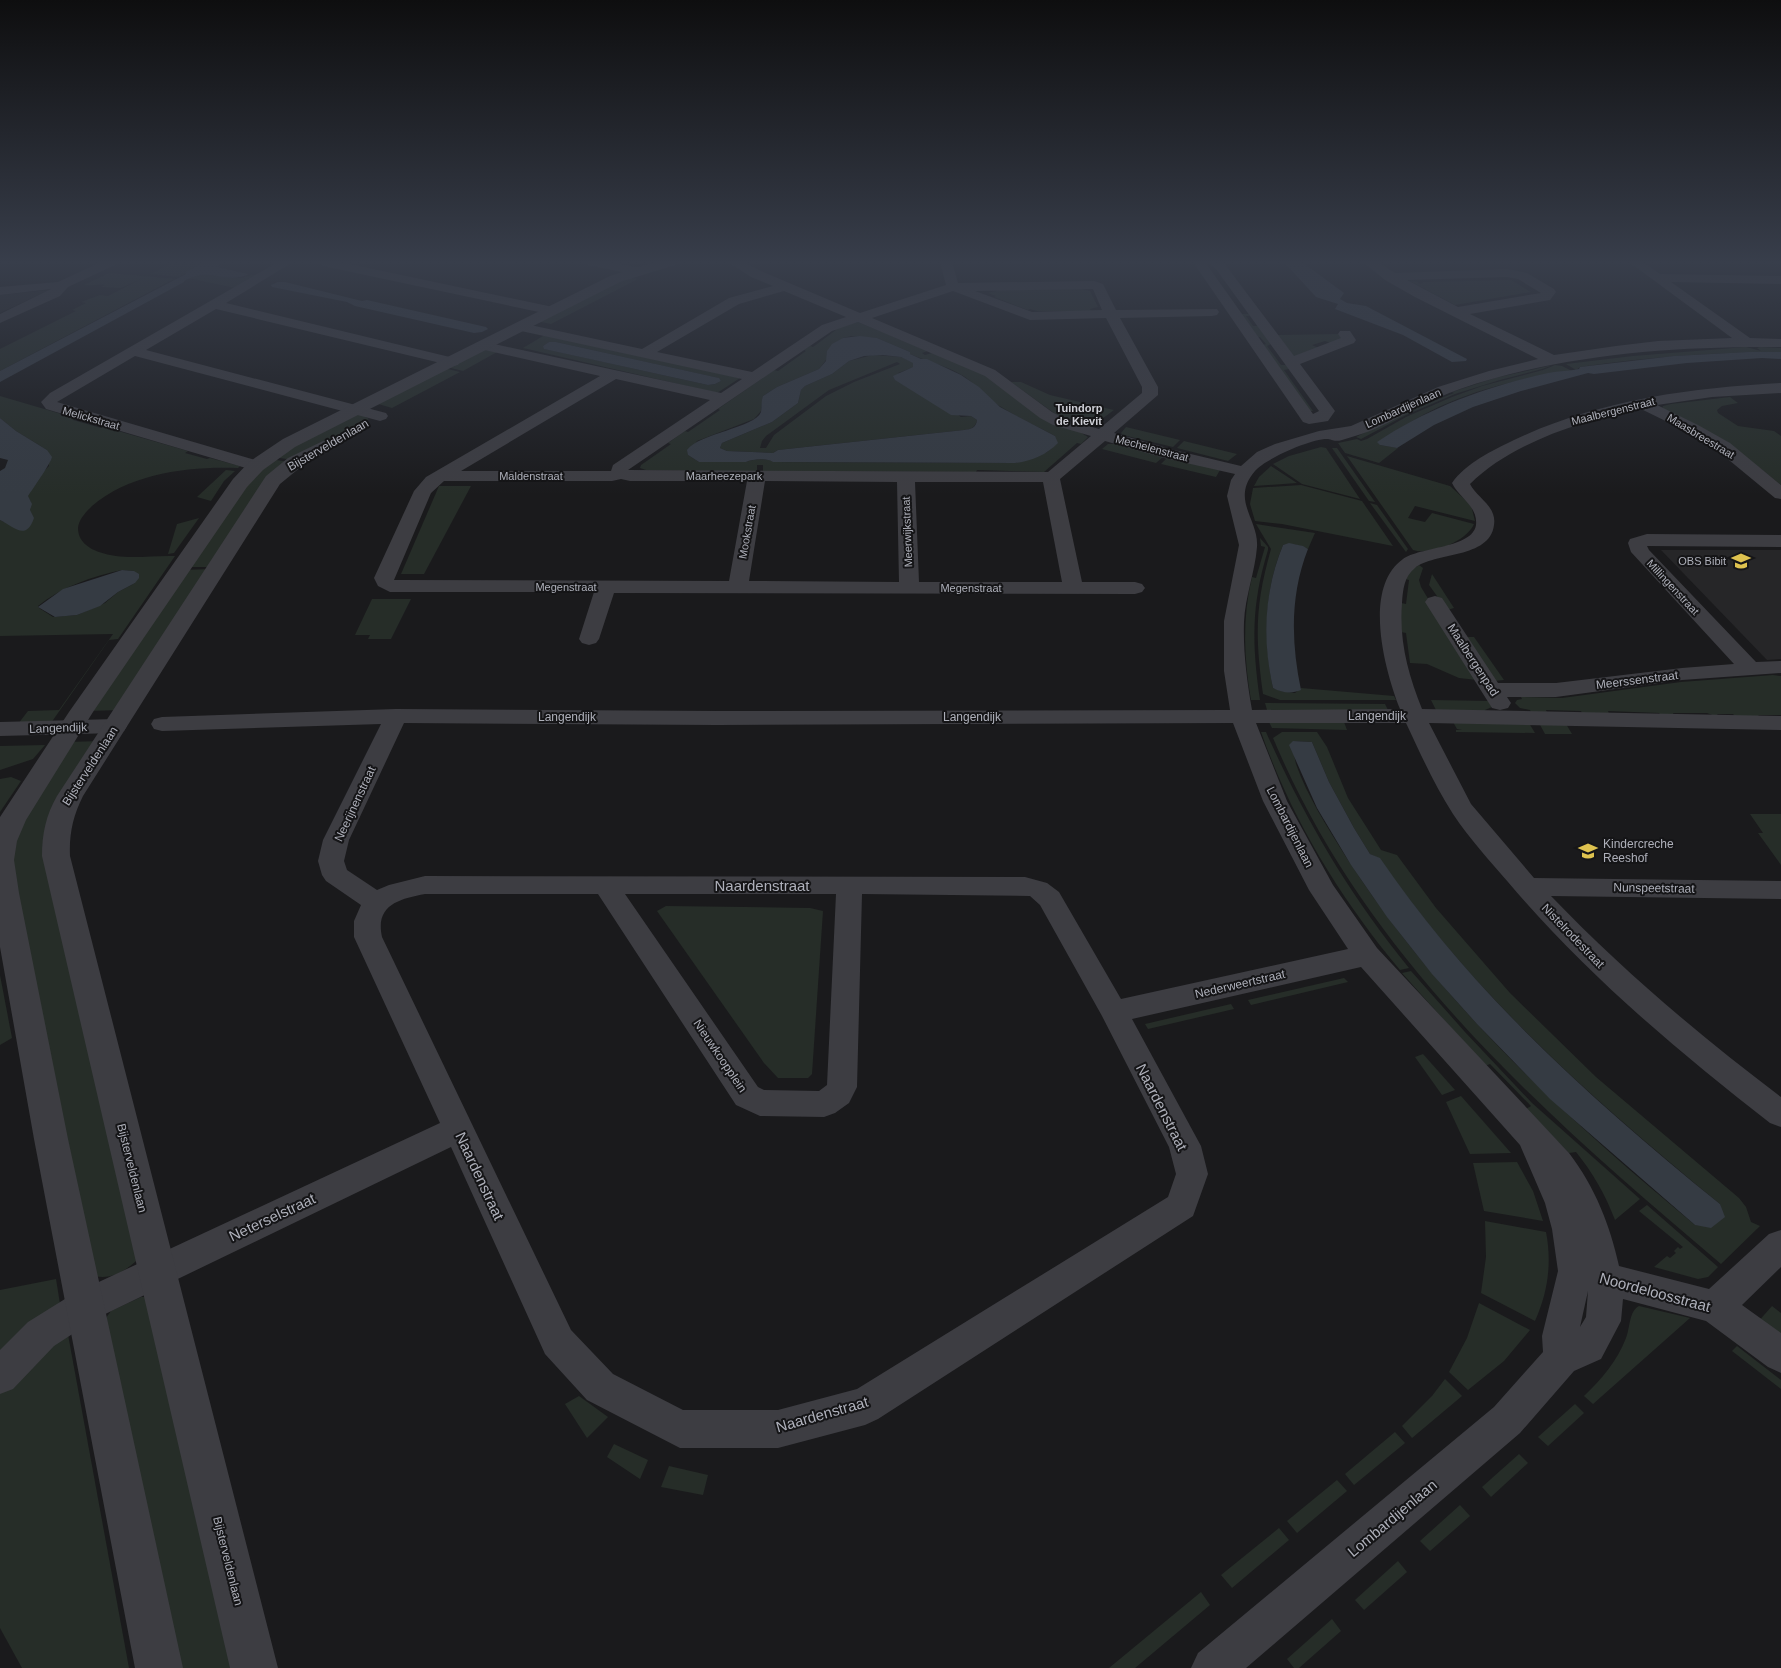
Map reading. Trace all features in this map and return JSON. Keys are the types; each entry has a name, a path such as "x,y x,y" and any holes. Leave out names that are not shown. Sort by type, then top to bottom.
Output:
{"street":[{"name":"Melickstraat","path":"153,340 55,396 49,402 52,406 256,466"},
{"path":"362,340 453,362"},
{"name":"Bijsterveldenlaan","path":"159,1668 50,1130 5,893 0,860 3,841 12,820 71,728 240,483 256,466 289,443 496,340"},
{"name":"Bijsterveldenlaan","path":"254,1668 56,856 57,824 62,810 273,480 295,462 525,340"},
{"path":"584,340 754,377"},
{"path":"645,353 668,340"},
{"path":"621,474 619,469 809,340"},
{"name":"Mechelenstraat","path":"912,340 990,373 1046,416 1059,422 1170,454 1246,472"},
{"path":"1073,588 1051,477 1060,472 1150,395 1150,387 1125,340"},
{"path":"1254,340 1309,419 1322,418 1326,411 1274,340"},
{"path":"1290,362 1349,340"},
{"path":"1512,340 1554,360"},
{"name":"Lombardijenlaan","path":"1213,1668 1507,1420 1561,1358 1588,1347 1604,1318 1590,1275 1595,1233 1584,1202 1564,1170 1367,955 1322,890 1279,809 1242,717 1235,671 1234,621 1248,545 1247,533 1239,515 1236,496 1238,484 1246,472 1264,456 1292,444 1331,439 1371,424 1413,402 1454,386 1497,373 1554,360 1616,351 1746,342 1781,343"},
{"path":"485,346 723,398"},
{"path":"134,351 380,416"},
{"name":"Megenstraat","path":"614,374 432,482 423,491 384,578 384,582 390,586 1135,588"},
{"name":"Maalbergenstraat","path":"1414,716 1400,683 1393,647 1391,615 1394,590 1398,575 1411,562 1463,547 1477,538 1484,525 1484,513 1475,499 1463,489 1461,483 1494,457 1534,435 1591,415 1641,403 1732,391 1781,388"},
{"name":"Maasbreestraat","path":"1641,403 1692,428 1724,447 1781,494"},
{"name":"Maldenstraat","path":"440,476 612,476 621,474"},
{"name":"Maarheezepark","path":"621,474 636,476 1051,477"},
{"name":"Mookstraat","path":"738,587 757,476"},
{"name":"Meerwijkstraat","path":"906,476 909,588"},
{"name":"Millingenstraat","path":"1750,668 1640,552 1637,543 1647,540 1781,541"},
{"path":"589,638 606,587"},
{"name":"Maalbergenpad","path":"1435,602 1493,690 1509,718"},
{"name":"Meerssenstraat","path":"1493,690 1556,690 1682,674 1781,667"},
{"name":"Langendijk","path":"162,724 396,716 1414,716 1781,723"},
{"name":"Neerijnenstraat","path":"377,903 335,874 330,861 336,840 396,716"},
{"name":"Nistelrodestraat","path":"1414,716 1463,809 1527,887 1605,969 1663,1021 1781,1114"},
{"name":"Langendijk","path":"0,729 116,726"},
{"name":"Naardenstraat","path":"425,885 1025,886 1038,889 1050,898 1114,1012 1185,1146 1192,1174 1181,1206 865,1406 778,1429 680,1429 600,1387 558,1342 368,937 367,921 371,910 377,903 392,894 425,885"},
{"name":"Nieuwkoopplein","path":"606,885 747,1096 760,1103 824,1104 838,1094 842,1087 849,885"},
{"name":"Nunspeetstraat","path":"1527,887 1777,895"},
{"name":"Nederweertstraat","path":"1114,1012 1367,955"},
{"name":"Neterselstraat","path":"85,1306 458,1129"},
{"path":"1715,1307 1781,1245"},
{"name":"Noordeloosstraat","path":"1590,1275 1715,1307 1781,1355"},
{"path":"0,1376 41,1334 85,1306"}],"shaded area":[{"path":"18,340 59,340 0,371 0,349"},
{"path":"60,340 78,340 0,382 0,371"},
{"path":"537,340 565,340 740,378 717,393 523,348","holes":["549,342 556,342 718,378 721,381 708,385 545,349 543,346"]},
{"path":"823,340 842,340 819,369 777,387 763,396 761,411 754,419 697,441 688,455 699,462 746,462 760,459 774,462 1015,463 1047,452 1052,448 1055,436 998,405 965,377 881,340 901,340 928,351 922,353 925,355 932,353 980,372 1088,437 1081,444 1077,443 1044,472 977,470 976,472 763,471 763,465 757,465 757,470 754,472 646,470 640,468 641,465 671,444 668,443 685,431 688,432 774,370 778,371 810,346 813,347"},
{"path":"840,340 881,340 910,352 910,354 921,359 927,359 961,375 979,387 1000,407 1055,436 1058,443 1038,457 1015,463 773,462 760,459 746,462 699,462 688,455 687,450 693,444 757,418 761,412 763,396 777,387 819,369 826,361 827,351 832,344","holes":["883,355 901,357 913,363 913,367 893,376 895,380 951,415 971,416 977,420 971,429 778,450 773,453 727,451 720,448 722,443 772,422 798,403 801,390 805,386 832,374 849,361 864,356"]},
{"path":"1262,340 1268,340 1271,344 1267,346 1281,365 1286,365 1289,369 1284,370 1313,411 1307,411 1262,345 1266,344"},
{"path":"1281,340 1342,340 1333,344 1325,341 1312,345 1320,349 1300,356 1293,356"},
{"path":"1412,340 1430,340 1467,359 1466,361 1452,362"},
{"path":"549,342 719,378 721,381 708,385 544,349 543,346"},
{"path":"1746,347 1761,351 1757,348 1781,348 1781,352 1705,354 1655,358 1605,363 1580,367 1576,370 1566,364 1633,356"},
{"path":"481,349 497,352 463,371 447,367"},
{"path":"1781,352 1781,359 1762,358 1687,363 1594,374 1588,373 1521,391 1473,407 1434,425 1397,448 1380,445 1377,442 1438,408 1481,391 1526,378 1579,369 1580,367 1674,356"},
{"path":"873,355 901,357 913,362 914,367 898,373 961,417 971,416 977,420 975,425 971,429 964,430 778,450 773,453 727,451 720,448 722,443 772,422 798,403 801,390 805,386 832,374 849,361","holes":["897,362 900,364 854,382 826,396 774,435 766,448 760,448 766,436 829,390"]},
{"path":"1553,365 1455,394 1406,415 1361,439 1356,437 1416,406 1419,407 1454,393 1452,392 1495,378"},
{"path":"1555,365 1572,371 1496,386 1470,394 1422,415 1380,445 1398,448 1379,463 1345,453 1338,443 1367,439 1406,417 1452,397 1482,386"},
{"path":"444,368 460,372 392,408 375,403"},
{"path":"1011,382 1021,382 1050,395 1114,410 1091,427 1058,416"},
{"path":"0,396 75,418 73,420 188,451 185,453 240,466 238,468 181,470 142,479 107,495 92,506 83,516 78,533 84,543 95,550 108,555 127,557 175,556 118,639 109,640 51,723 18,724 28,711 59,710 113,634 0,636 0,520 4,522 30,510 31,502 27,496 41,474 49,466 47,450 16,431 0,418","holes":["122,570 134,571 135,583 118,592 105,603 77,615 53,617 38,606 57,593 89,579"]},
{"path":"1730,397 1738,403 1722,406 1717,410 1718,413 1738,426 1774,431 1781,436 1781,485 1726,441 1662,409 1663,406 1671,404"},
{"path":"360,414 369,419 293,460 273,457 349,417"},
{"path":"0,418 16,431 47,450 52,457 28,496 32,504 30,510 34,518 31,525 23,531 0,520 0,471 5,468 8,460 0,458"},
{"path":"1126,427 1180,440 1173,447 1123,435 1121,433"},
{"path":"1184,441 1237,454 1228,461 1177,448"},
{"path":"1108,444 1164,456 1156,463 1102,449"},
{"path":"1321,447 1326,448 1360,499 1302,484 1273,464 1289,456"},
{"path":"1332,448 1337,448 1375,502 1369,501"},
{"path":"1347,456 1450,486 1471,505 1475,521 1415,506 1408,518 1425,522 1432,513 1474,524 1464,536 1448,546 1429,551 1413,550"},
{"path":"1168,457 1220,470 1216,477 1161,464"},
{"path":"269,459 290,462 213,567 185,567 241,485"},
{"path":"1271,466 1297,483 1254,486 1259,477"},
{"path":"226,470 235,471 224,481 211,501 197,497"},
{"path":"1301,485 1362,501 1393,546 1282,524 1255,521 1250,504 1253,488"},
{"path":"439,486 471,486 424,574 401,574"},
{"path":"1370,503 1377,505 1408,549 1406,552"},
{"path":"199,518 174,553 168,554 177,524"},
{"path":"1256,524 1315,533 1308,549 1296,545 1283,545 1272,580 1267,616 1267,634 1273,688 1295,693 1301,688 1394,696 1396,700 1280,700 1263,694 1258,621 1262,587 1271,549"},
{"path":"1260,538 1268,547 1268,550 1258,589 1255,625 1255,661 1260,700 1251,700 1247,669 1245,623 1252,577 1256,578 1265,547 1261,546"},
{"path":"1289,543 1308,549 1298,584 1294,619 1295,654 1301,690 1283,692 1273,688 1269,670 1266,634 1272,580 1283,545"},
{"path":"1661,550 1781,550 1781,659 1767,660"},
{"path":"1419,565 1423,568 1419,580 1421,587 1477,680 1459,678 1427,664 1410,663 1406,633 1401,632 1401,603 1406,604 1409,580 1405,579 1411,570"},
{"path":"211,569 121,710 88,711 183,570"},
{"path":"122,570 134,571 139,574 139,578 135,583 118,592 100,606 77,615 55,617 38,607 63,589"},
{"path":"1432,574 1454,608 1447,610 1429,585"},
{"path":"372,599 411,599 391,639 368,639 370,635 355,635"},
{"path":"1463,637 1474,637 1504,680 1494,681"},
{"path":"1781,676 1781,715 1758,715 1737,719 1733,714 1717,714 1720,718 1707,713 1673,713 1675,718 1662,717 1659,713 1608,711 1610,716 1583,715 1581,711 1546,710 1548,715 1532,714 1530,710 1520,708 1515,703 1517,700 1522,699 1521,697 1562,698 1681,682"},
{"path":"1431,700 1491,701 1492,707 1485,710 1486,713 1437,712"},
{"path":"1265,703 1385,704 1388,710 1267,710"},
{"path":"1269,722 1344,722 1347,730 1272,728"},
{"path":"1453,722 1529,723 1535,733 1456,732 1456,730 1462,730 1457,729"},
{"path":"1539,723 1566,724 1572,734 1545,734"},
{"path":"1261,732 1266,732 1296,796 1347,883 1409,968 1400,970 1357,915 1338,886 1287,796"},
{"path":"1282,732 1317,732 1327,747 1348,798 1381,850 1397,855 1436,908 1510,993 1596,1077 1739,1198 1746,1207 1751,1222 1760,1226 1721,1264 1589,1149 1526,1089 1465,1027 1409,962 1357,892 1312,818 1273,738","holes":["1293,741 1312,742 1329,782 1370,854 1380,859 1454,955 1537,1043 1581,1085 1720,1204 1722,1217 1713,1226 1695,1225 1598,1142 1506,1054 1462,1008 1421,960 1382,909 1318,812 1306,788 1294,755"]},
{"path":"101,741 57,810 138,1259 119,1273 107,1277 95,1276 9,873 24,807 67,742"},
{"path":"1293,741 1312,742 1329,782 1370,854 1380,858 1454,955 1537,1043 1581,1085 1720,1204 1725,1217 1711,1228 1695,1225 1550,1099 1477,1024 1432,974 1387,917 1351,865 1317,808 1289,745"},
{"path":"45,745 33,759 0,770 0,746"},
{"path":"11,777 21,781 0,812 0,779"},
{"path":"1750,814 1781,814 1781,865 1758,833 1763,833"},
{"path":"666,906 810,908 823,911 812,1074 808,1078 778,1078 764,1063 657,911"},
{"path":"1411,971 1532,1103 1640,1199 1615,1220 1598,1184 1576,1152 1569,1153 1526,1109 1531,1106 1490,1064 1485,1066 1402,973"},
{"path":"0,975 12,1038 0,1045"},
{"path":"1344,978 1348,982 1251,1005 1248,1000"},
{"path":"1231,1004 1234,1009 1148,1029 1145,1024"},
{"path":"1423,1054 1455,1090 1442,1095 1415,1057"},
{"path":"1461,1096 1511,1153 1470,1154 1446,1102"},
{"path":"1517,1162 1533,1191 1543,1221 1484,1211 1473,1163"},
{"path":"1647,1205 1718,1267 1708,1277 1698,1279 1654,1267 1667,1256 1670,1258 1676,1253 1674,1251 1678,1247 1680,1249 1683,1247 1639,1211"},
{"path":"1485,1221 1546,1232 1549,1255 1548,1277 1535,1321 1481,1293 1486,1257"},
{"path":"56,1279 61,1310 0,1361 0,1290"},
{"path":"141,1297 147,1297 246,1668 171,1668 103,1322 111,1311"},
{"path":"1479,1303 1530,1330 1504,1361 1468,1390 1449,1372 1467,1338"},
{"path":"1639,1306 1690,1318 1593,1404 1584,1396 1614,1362 1626,1338 1633,1312"},
{"path":"1772,1306 1781,1313 1781,1341 1757,1323"},
{"path":"67,1329 129,1668 22,1668 0,1628 0,1388"},
{"path":"1737,1346 1781,1380 1781,1389 1732,1351"},
{"path":"1445,1379 1462,1396 1412,1438 1402,1426 1432,1396"},
{"path":"579,1396 608,1417 587,1438 565,1404"},
{"path":"1575,1404 1584,1413 1548,1446 1538,1437"},
{"path":"1395,1432 1405,1443 1354,1485 1345,1474"},
{"path":"614,1444 648,1460 640,1479 607,1457"},
{"path":"1519,1454 1528,1463 1491,1497 1482,1487"},
{"path":"669,1466 708,1475 703,1495 661,1487"},
{"path":"1337,1480 1347,1491 1297,1533 1287,1521"},
{"path":"1460,1505 1470,1516 1430,1551 1420,1541"},
{"path":"1279,1528 1289,1540 1232,1588 1221,1575"},
{"path":"1398,1561 1407,1572 1364,1610 1355,1600"},
{"path":"1201,1592 1210,1605 1135,1668 1109,1668"},
{"path":"1332,1619 1341,1631 1299,1668 1294,1668 1287,1659"}],"place":[{"name":"OBS Bibit","path":"1741,561"},
{"name":"Kindercreche Reeshof","path":"1588,851"}],"district":[{"name":"Tuindorp de Kievit","path":"1079,414"}]}
